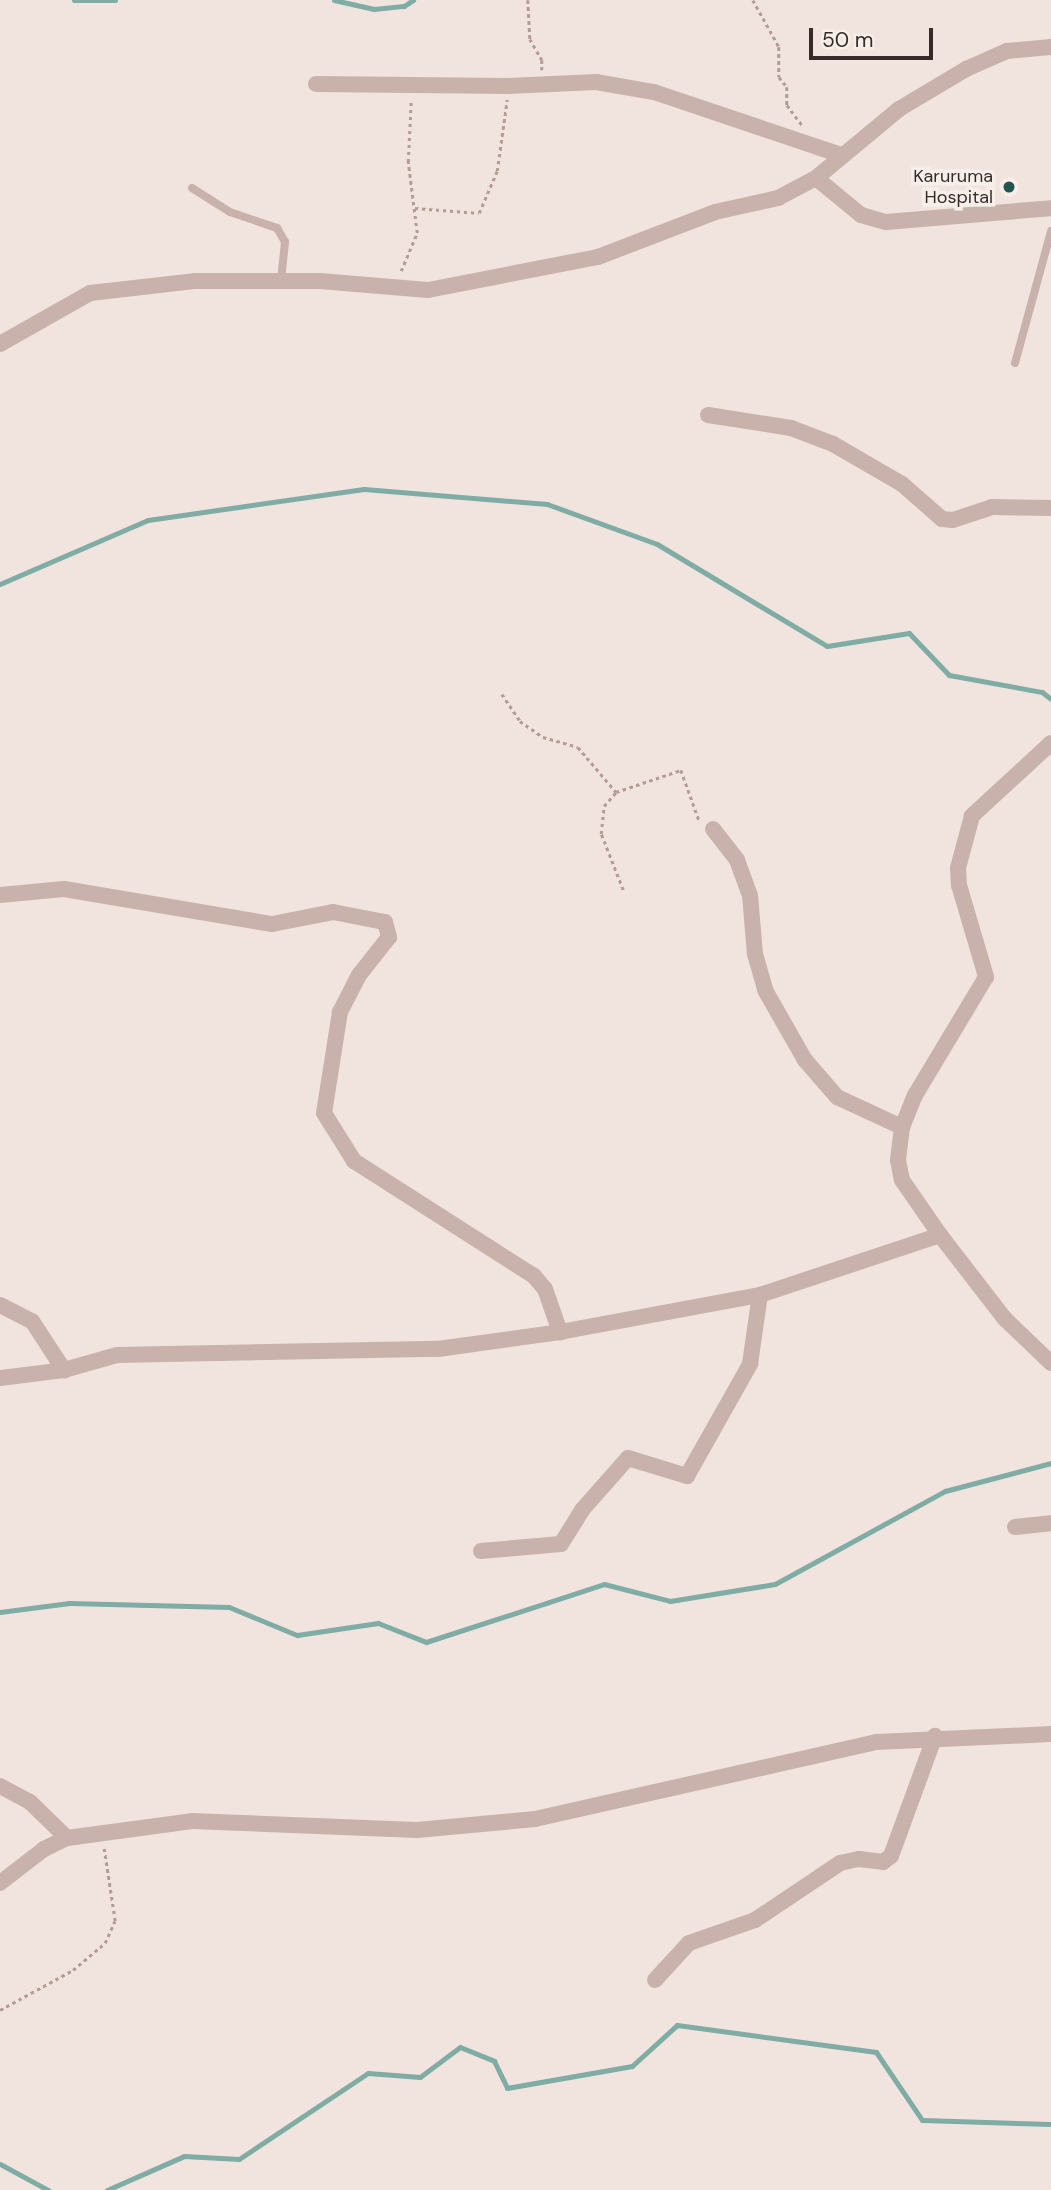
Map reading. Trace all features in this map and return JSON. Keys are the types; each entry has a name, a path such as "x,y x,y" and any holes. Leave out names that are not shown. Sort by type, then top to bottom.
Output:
{"street":[{"path":"0,344 90,293 196,281 281,281 397,288 459,286 598,257 715,212 778,198 816,178 900,109 966,69 1007,51 1051,47"},
{"path":"316,84 509,86 596,82 654,92 841,155"},
{"path":"816,178 861,215 886,222 1051,208"},
{"path":"708,415 791,428 833,444 902,484 942,519 960,519 992,507 1051,508"},
{"path":"1051,743 972,816 958,868 959,885 986,977 915,1095 902,1127 898,1160 902,1180 940,1235 1005,1319 1051,1363"},
{"path":"713,829 737,860 750,895 755,954 765,990 805,1060 838,1097 902,1127"},
{"path":"0,894 64,889 272,924 333,912 385,922 388,937 359,975 340,1012 324,1113 354,1161 534,1276 545,1289 560,1332"},
{"path":"0,1378 64,1370 117,1355 438,1349 560,1332 760,1295 940,1235"},
{"path":"481,1551 561,1544 582,1510 628,1458 687,1476 732,1405 750,1364 760,1295"},
{"path":"0,1305 32,1321 64,1370"},
{"path":"1015,1527 1051,1523"},
{"path":"0,1883 44,1849 67,1838 99,1832 217,1820 417,1830 474,1827 634,1799 829,1750 935,1736 1051,1734"},
{"path":"655,1980 689,1943 755,1920 840,1863 859,1859 875,1864 891,1856 935,1736"},
{"path":"0,1786 30,1802 67,1838"}],"lane":[{"path":"192,188 230,212 277,228 285,242 281,281"},
{"path":"1015,363 1051,231"}],"path":[{"path":"528,0 530,40 542,60 542,85"},
{"path":"752,0 779,47 779,77 787,87 787,106 799,121 808,144"},
{"path":"397,288 417,233 408,162 411,85"},
{"path":"415,208 479,214 497,171 509,86"},
{"path":"502,694 520,721 542,737 578,747 616,792"},
{"path":"623,890 601,834 604,806 616,792 681,770 697,822 713,829"},
{"path":"0,2010 73,1970 105,1942 115,1921 115,1897 99,1832"}],"waterway":[{"path":"74,0 115,0"},
{"path":"334,0 374,9 404,6 413,0"},
{"path":"0,584 148,520 364,489 547,504 657,544 827,646 909,633 949,675 1042,692 1051,699"},
{"path":"0,1612 69,1603 229,1607 297,1635 378,1623 426,1642 604,1584 670,1601 775,1584 945,1491 1051,1463"},
{"path":"107,2190 184,2156 239,2159 368,2073 420,2077 460,2047 494,2061 507,2088 632,2066 677,2025 876,2052 922,2120 1051,2124"},
{"path":"0,2164 48,2190"}],"place":[{"name":"Karuruma Hospital","path":"1009,187"}]}
